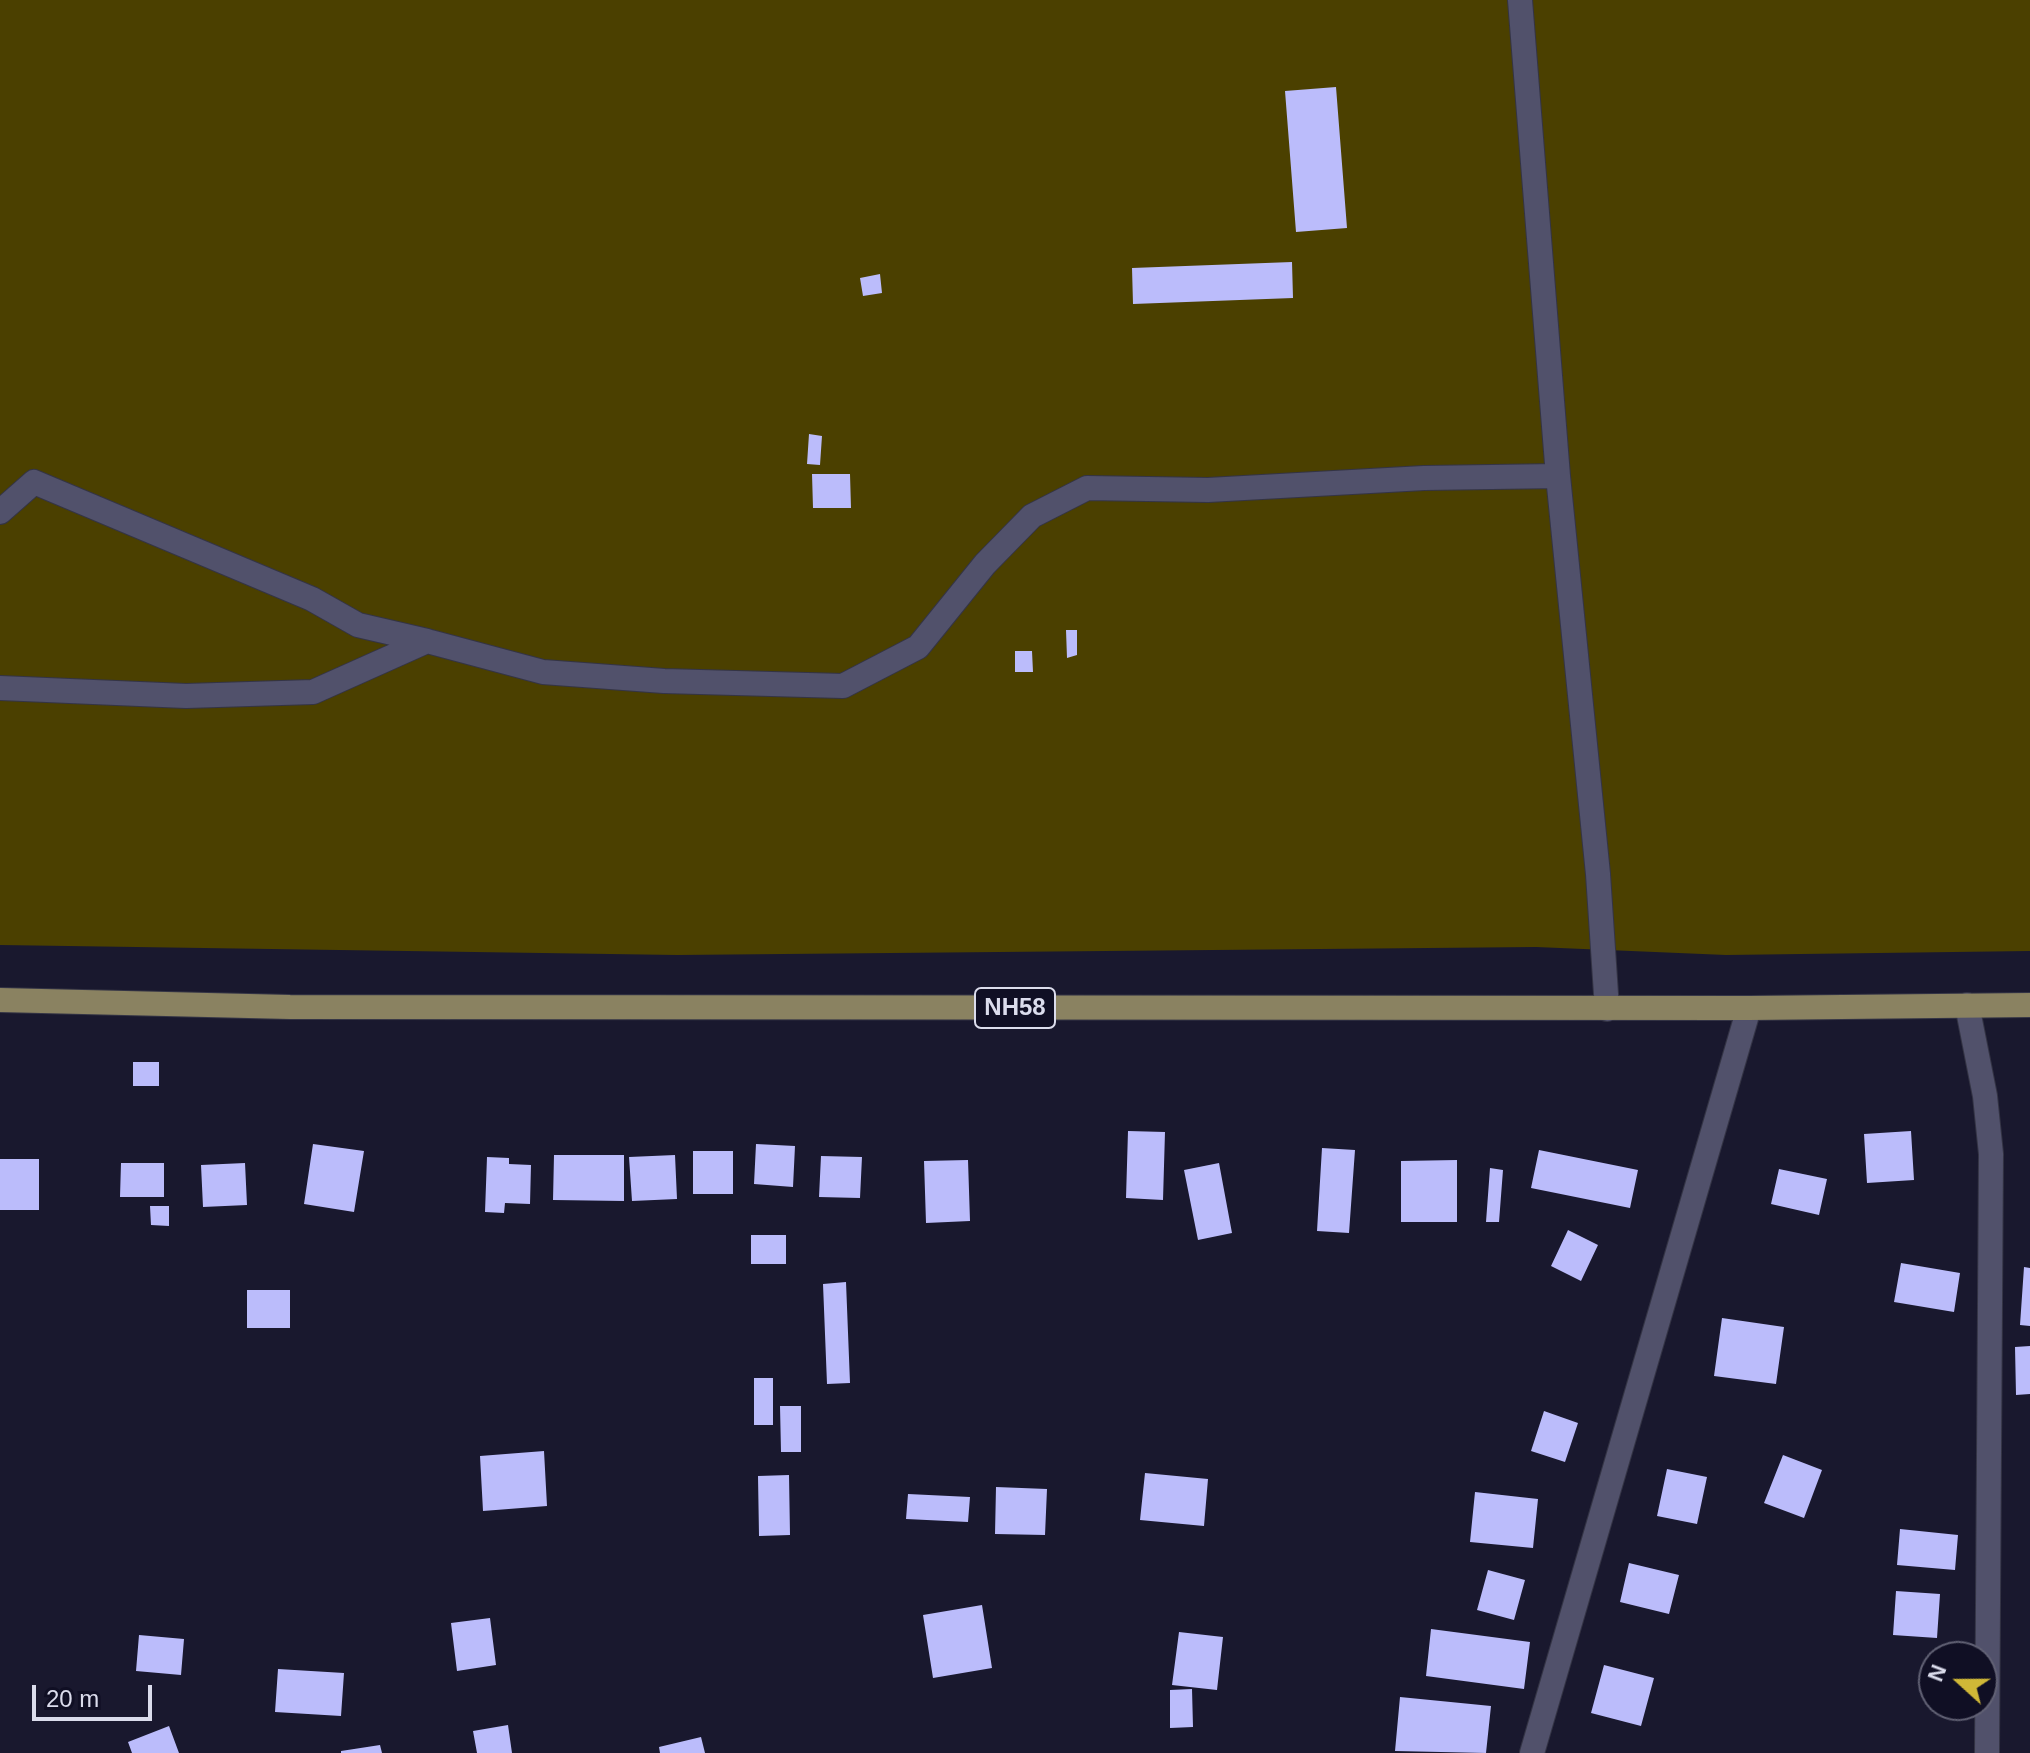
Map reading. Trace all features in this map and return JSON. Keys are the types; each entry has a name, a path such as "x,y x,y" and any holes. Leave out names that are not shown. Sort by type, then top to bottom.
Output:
{"main road":[{"name":"NH58","path":"0,1000 290,1007 1607,1009 2030,1005"}],"street":[{"path":"1520,0 1558,476 1598,874 1607,1009"},
{"path":"0,512 34,482 312,599 358,625 543,672 664,681 843,686 918,647 985,564 1032,516 1087,488 1208,490 1424,478 1558,476"},
{"path":"0,688 186,696 313,692 427,641"},
{"path":"1967,1005 1985,1096 1991,1154 1987,1753"},
{"path":"1532,1753 1749,1008"}],"shaded area":[{"path":"0,0 2030,0 2030,951 1726,955 1536,947 677,955 0,945"}],"building":[{"path":"1336,87 1347,228 1296,232 1285,91"},
{"path":"1292,262 1293,298 1133,304 1132,268"},
{"path":"880,274 882,293 863,296 860,278"},
{"path":"809,434 822,436 820,465 807,464"},
{"path":"812,474 850,474 851,508 813,508"},
{"path":"1066,630 1077,630 1077,655 1067,658"},
{"path":"1015,651 1032,651 1033,672 1015,672"},
{"path":"133,1062 159,1062 159,1086 133,1086"},
{"path":"1128,1131 1165,1132 1163,1200 1126,1198"},
{"path":"1911,1131 1914,1180 1867,1183 1864,1134"},
{"path":"313,1144 364,1151 354,1212 304,1204"},
{"path":"756,1144 795,1146 793,1187 754,1184"},
{"path":"1322,1148 1355,1150 1349,1233 1317,1231"},
{"path":"1539,1150 1638,1170 1630,1208 1531,1188"},
{"path":"693,1151 733,1151 733,1194 693,1194"},
{"path":"554,1155 624,1155 624,1201 553,1200"},
{"path":"675,1155 677,1199 632,1201 629,1157"},
{"path":"821,1156 862,1157 860,1198 819,1197"},
{"path":"487,1157 509,1158 509,1164 531,1165 530,1204 505,1203 504,1213 485,1212"},
{"path":"0,1159 39,1159 39,1210 0,1210"},
{"path":"968,1160 970,1221 926,1223 924,1161"},
{"path":"1457,1160 1457,1222 1401,1222 1401,1161"},
{"path":"121,1163 164,1163 164,1197 120,1197"},
{"path":"245,1163 247,1205 203,1207 201,1165"},
{"path":"1219,1163 1232,1233 1198,1240 1184,1170"},
{"path":"1490,1168 1503,1170 1499,1222 1486,1222"},
{"path":"1779,1169 1827,1179 1819,1215 1771,1204"},
{"path":"150,1206 169,1206 169,1226 151,1225"},
{"path":"1568,1230 1598,1245 1581,1281 1551,1266"},
{"path":"751,1235 786,1235 786,1264 751,1264"},
{"path":"1901,1263 1960,1273 1954,1312 1894,1302"},
{"path":"2024,1267 2030,1268 2030,1326 2020,1325"},
{"path":"846,1282 850,1383 827,1384 823,1284"},
{"path":"247,1290 290,1290 290,1328 247,1328"},
{"path":"1722,1318 1784,1327 1776,1384 1714,1376"},
{"path":"2030,1346 2030,1394 2016,1395 2015,1347"},
{"path":"754,1378 773,1378 773,1425 754,1425"},
{"path":"780,1406 801,1406 801,1452 781,1452"},
{"path":"1544,1411 1578,1423 1565,1462 1531,1451"},
{"path":"544,1451 547,1506 483,1511 480,1456"},
{"path":"1783,1455 1822,1470 1804,1518 1764,1503"},
{"path":"1667,1469 1707,1477 1697,1524 1657,1516"},
{"path":"1145,1473 1208,1479 1204,1526 1140,1520"},
{"path":"789,1475 790,1535 759,1536 758,1476"},
{"path":"996,1487 1047,1489 1045,1535 995,1534"},
{"path":"1475,1492 1538,1499 1533,1548 1470,1542"},
{"path":"908,1494 970,1497 968,1522 906,1519"},
{"path":"1900,1529 1958,1535 1955,1570 1897,1565"},
{"path":"1629,1563 1679,1575 1669,1614 1620,1602"},
{"path":"1488,1570 1525,1580 1514,1620 1477,1610"},
{"path":"1896,1591 1940,1594 1937,1638 1893,1635"},
{"path":"982,1605 992,1668 933,1678 923,1615"},
{"path":"490,1618 496,1665 457,1671 451,1623"},
{"path":"1431,1629 1530,1642 1524,1689 1426,1676"},
{"path":"1179,1632 1223,1637 1217,1690 1172,1685"},
{"path":"139,1635 184,1639 181,1675 136,1671"},
{"path":"1604,1665 1654,1678 1641,1726 1591,1713"},
{"path":"278,1669 344,1673 341,1716 275,1712"},
{"path":"1192,1689 1193,1727 1170,1728 1170,1690"},
{"path":"1400,1697 1491,1706 1486,1753 1395,1751"},
{"path":"508,1725 512,1753 477,1753 473,1731"},
{"path":"169,1726 179,1753 132,1753 128,1742"},
{"path":"701,1737 705,1753 660,1753 659,1747"},
{"path":"380,1745 382,1753 341,1753 341,1751"}]}
